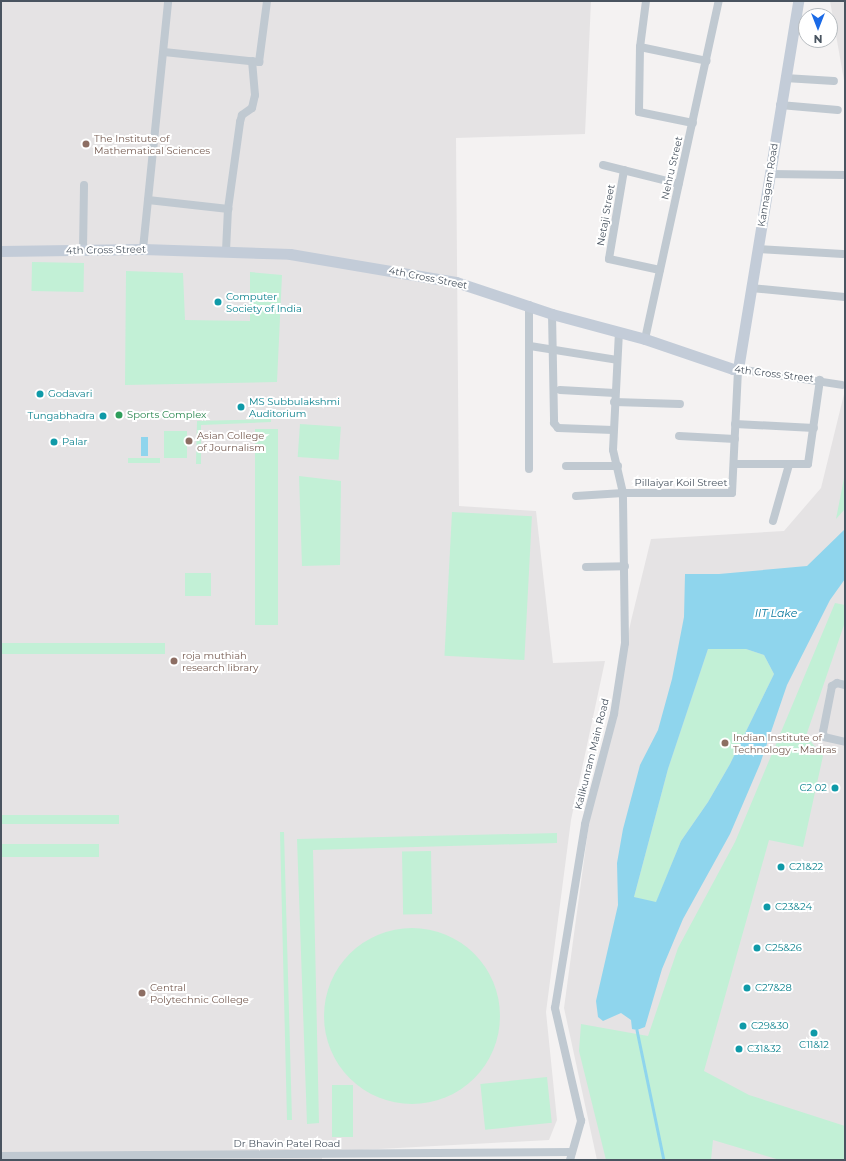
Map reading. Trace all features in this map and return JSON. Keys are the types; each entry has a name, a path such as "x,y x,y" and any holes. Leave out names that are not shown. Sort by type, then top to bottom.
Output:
{"street":[{"path":"143,249 168,1"},
{"path":"164,52 259,62 267,1"},
{"path":"646,1 640,47 639,112 693,123"},
{"name":"Nehru Street","path":"645,339 719,1"},
{"name":"Kannagam Road","path":"738,368 798,1"},
{"path":"640,47 707,61"},
{"path":"226,251 228,209 240,122 242,115 252,108 255,95 252,61"},
{"path":"785,78 834,81"},
{"path":"780,105 838,110"},
{"path":"603,165 679,184"},
{"name":"Netaji Street","path":"624,170 609,259 660,270"},
{"path":"770,174 845,175"},
{"path":"83,250 84,185"},
{"path":"148,200 228,209"},
{"name":"4th Cross Street","path":"1,251 143,249 290,254 456,282 529,305 552,314 645,339 733,369 738,368 842,384"},
{"path":"758,249 842,254"},
{"path":"751,288 845,297"},
{"path":"529,305 529,469"},
{"path":"552,314 552,416 558,428 613,430"},
{"name":"Kalikunram Main Road","path":"571,1156 581,1121 555,1008 585,824 614,714 625,643 623,493 618,466 613,450 614,402 619,333"},
{"path":"530,346 617,360"},
{"name":"Pillaiyar Koil Street","path":"576,496 623,493 732,493 738,368"},
{"path":"734,464 808,464 820,380"},
{"path":"560,390 615,393"},
{"path":"614,402 680,404"},
{"path":"735,424 814,428"},
{"path":"679,436 735,438"},
{"path":"773,521 789,465"},
{"path":"566,466 618,466"},
{"path":"586,567 625,566"},
{"path":"845,684 838,683 832,686 822,732 824,737 845,742"},
{"name":"Dr Bhavin Patel Road","path":"1,1156 571,1156"}],"shaded area":[{"path":"1,1 591,1 585,134 456,138 459,506 536,511 553,663 605,661 571,820 546,1012 557,1120 549,1140 322,1152 322,1160 1,1160"},
{"path":"830,1 845,1 845,86 838,46 838,8 831,8"},
{"name":"Indian Institute of Technology - Madras","path":"845,390 845,1160 597,1160 564,1008 589,823 631,621 651,539 784,531 821,488"}],"green space":[{"path":"32,262 84,263 83,292 31,291"},
{"path":"126,271 183,273 185,320 250,321 250,272 282,275 277,382 125,385"},
{"path":"271,419 271,422 201,425 201,464 196,464 197,421"},
{"path":"300,424 341,427 339,460 298,457"},
{"path":"255,429 278,429 278,625 255,625"},
{"path":"164,431 187,431 187,458 164,458"},
{"path":"128,458 160,458 160,463 128,463"},
{"path":"845,473 845,509 836,519"},
{"path":"299,476 341,481 340,565 302,566"},
{"path":"452,512 532,516 524,660 444,656"},
{"path":"185,573 211,573 211,596 185,596"},
{"path":"835,603 845,605 845,622 806,736 823,756 803,847 769,840 704,1071 749,1095 845,1126 845,1160 780,1160 713,1140 711,1160 606,1160 579,1051 581,1024 648,1036 678,948 735,842"},
{"path":"1,643 165,643 165,654 1,654"},
{"path":"708,649 746,649 764,655 774,674 730,764 708,802 681,841 656,903 634,897 668,769"},
{"path":"1,815 119,815 119,824 1,824"},
{"path":"280,832 284,832 292,1120 287,1120"},
{"path":"557,833 557,843 313,850 319,1123 307,1124 297,839"},
{"path":"1,844 99,844 99,857 1,857"},
{"path":"431,851 432,914 403,914 402,852"},
{"path":"421,928 446,934 454,938 468,948 480,960 494,982 499,999 499,1033 494,1050 480,1072 468,1084 446,1098 429,1103 403,1104 378,1098 370,1094 356,1084 344,1072 330,1050 325,1033 324,1007 330,982 334,974 344,960 356,948 378,934 395,929"},
{"path":"547,1077 552,1123 485,1130 480,1084"},
{"path":"332,1085 353,1085 353,1137 332,1137"}],"water":[{"path":"141,437 148,437 148,456 141,456"},
{"name":"IIT Lake","path":"845,529 845,579 830,600 787,685 760,764 730,834 683,919 662,969 645,1027 637,1030 632,1029 631,1020 621,1013 603,1021 598,1017 596,1001 618,905 617,863 623,829 640,765 658,730 672,679 684,617 685,574 719,574 807,566","holes":["708,649 746,649 764,655 774,674 730,764 708,802 681,841 656,902 634,897 668,769"]}],"waterway":[{"path":"637,1030 664,1160"}],"place":[{"name":"The Institute of Mathematical Sciences","path":"86,144"},
{"name":"Computer Society of India","path":"218,302"},
{"name":"Godavari","path":"40,394"},
{"name":"MS Subbulakshmi Auditorium","path":"241,407"},
{"name":"Sports Complex","path":"119,415"},
{"name":"Tungabhadra","path":"103,416"},
{"name":"Asian College of Journalism","path":"189,441"},
{"name":"Palar","path":"54,442"},
{"name":"roja muthiah research library","path":"174,661"},
{"name":"Indian Institute of Technology - Madras","path":"725,743"},
{"name":"C2 02","path":"835,788"},
{"name":"C21&22","path":"781,867"},
{"name":"C23&24","path":"767,907"},
{"name":"C25&26","path":"757,948"},
{"name":"C27&28","path":"747,988"},
{"name":"Central Polytechnic College","path":"142,993"},
{"name":"C29&30","path":"743,1026"},
{"name":"C11&12","path":"814,1033"},
{"name":"C31&32","path":"739,1049"}]}
